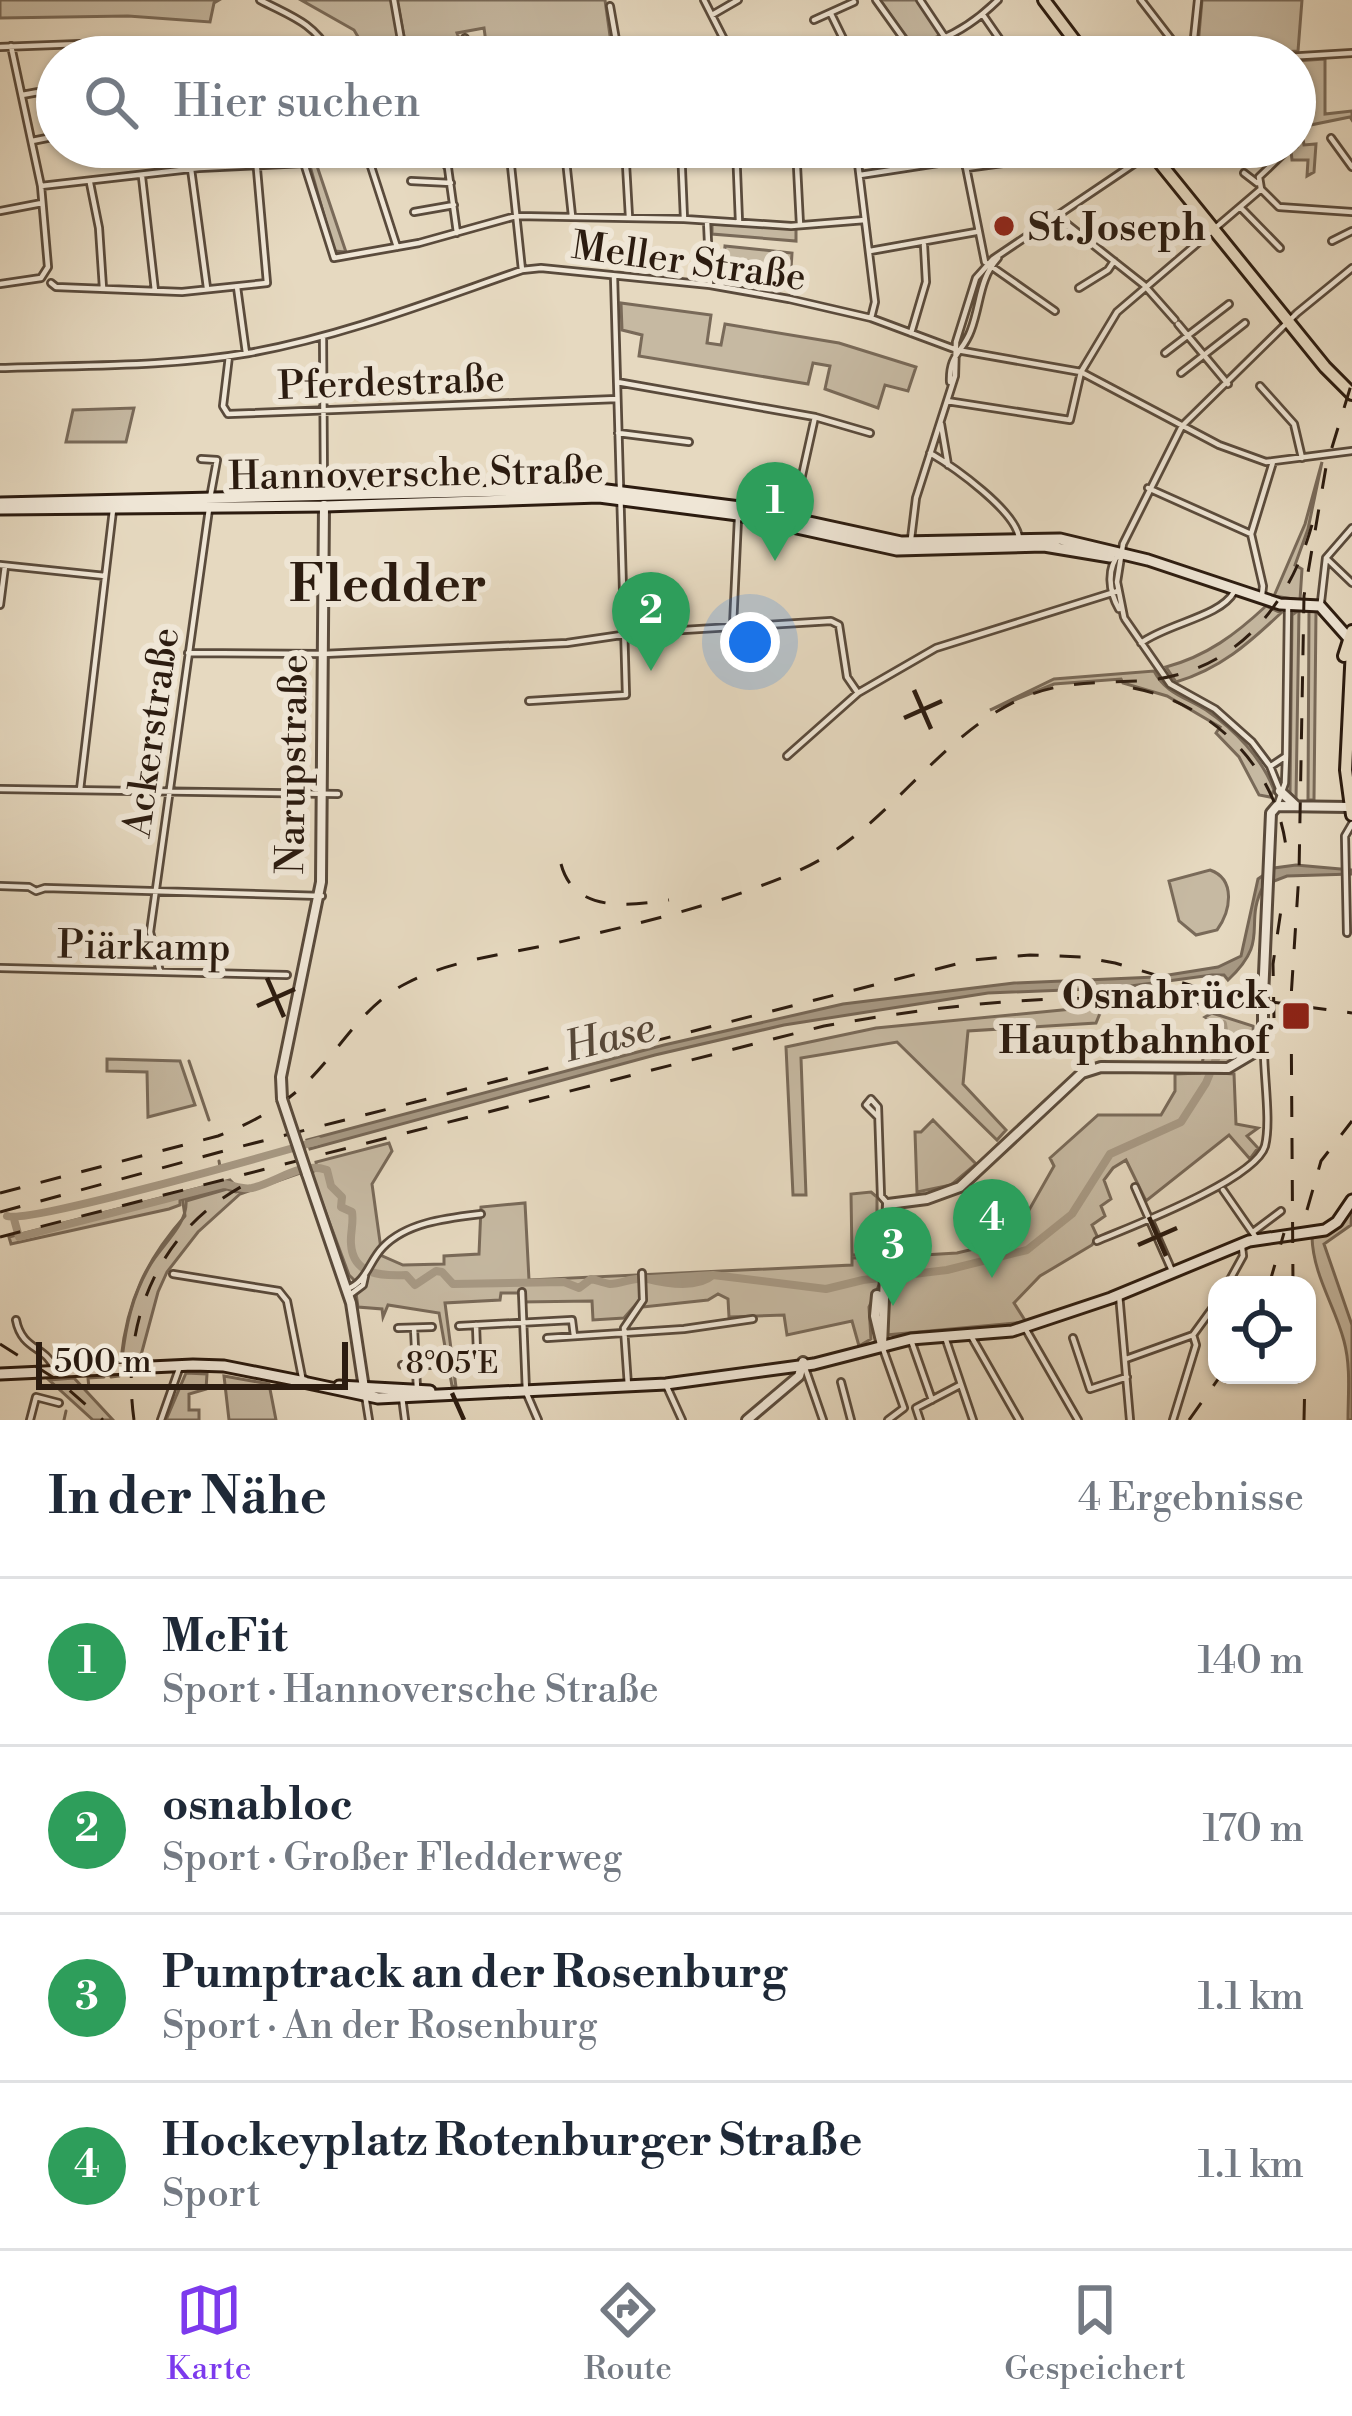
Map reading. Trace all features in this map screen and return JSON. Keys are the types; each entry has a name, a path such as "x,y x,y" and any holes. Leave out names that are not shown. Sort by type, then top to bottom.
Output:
{"main road":[{"path":"1041,0 1068,36"},
{"path":"1169,168 1352,394"},
{"name":"Hannoversche Straße","path":"0,506 324,502 566,488 739,511 911,547 1043,546 1119,557"},
{"name":"Hannoversche Straße","path":"911,547 1056,539 1119,557"},
{"path":"1119,557 1165,566 1288,605 1320,606 1351,640 1344,697 1351,813"},
{"path":"0,1374 224,1366 365,1393 410,1395 665,1384 803,1363 911,1339 1025,1328 1173,1273 1255,1235 1325,1229 1337,1222 1352,1200"}],"street":[{"path":"260,0 304,20 317,36"},
{"path":"394,0 400,36"},
{"path":"704,0 723,36"},
{"path":"712,15 738,0"},
{"path":"876,0 901,36"},
{"path":"920,0 945,36"},
{"path":"952,36 998,0"},
{"path":"1141,0 1171,36"},
{"path":"1192,36 1198,0"},
{"path":"814,20 854,2"},
{"path":"610,6 616,36"},
{"path":"831,14 843,36"},
{"path":"983,15 998,36"},
{"path":"0,47 36,45"},
{"path":"11,46 36,161"},
{"path":"1316,55 1352,53"},
{"path":"22,95 36,92"},
{"path":"1331,138 1352,167"},
{"path":"32,141 36,140"},
{"path":"0,284 45,275 37,168"},
{"path":"41,186 215,168"},
{"path":"51,283 56,287 104,284 154,291 267,284 256,168"},
{"path":"306,168 334,258 516,216 800,225 865,220"},
{"path":"371,168 397,247"},
{"path":"445,168 458,233"},
{"path":"513,168 522,270"},
{"path":"567,168 572,216"},
{"path":"626,168 629,218"},
{"path":"682,168 684,219"},
{"path":"737,168 739,222"},
{"path":"797,168 800,225"},
{"path":"859,168 875,302 871,318"},
{"path":"860,175 906,168"},
{"path":"966,168 976,232 988,265 1055,311"},
{"path":"911,547 916,498 947,401 976,278 998,257 1127,168"},
{"path":"947,401 1066,422 1074,415 1081,373 1117,311 1240,207 1259,186 1266,168"},
{"path":"195,169 207,290"},
{"path":"1244,173 1279,207 1352,212"},
{"path":"142,176 154,291"},
{"path":"411,181 451,183"},
{"path":"90,183 104,284"},
{"path":"0,211 43,202"},
{"path":"414,212 454,205"},
{"path":"1240,207 1280,248"},
{"path":"1058,217 1144,285 1228,384"},
{"path":"707,221 710,285"},
{"path":"1332,241 1352,231"},
{"path":"869,251 976,232"},
{"path":"910,333 926,282 924,244"},
{"path":"1079,288 1114,261"},
{"name":"Meller Straße","path":"0,368 230,356 322,336 522,270 541,268 710,285 871,318 957,350 1081,373 1219,445 1273,462 1352,451"},
{"path":"1296,806 1280,791 1270,766 1225,716 1170,684 1124,617 1115,592 1119,557 1148,488 1182,426 1352,268"},
{"path":"529,701 626,695 614,274"},
{"path":"237,287 246,353"},
{"path":"1165,353 1229,304"},
{"path":"1181,373 1245,323"},
{"name":"Narupstraße","path":"322,336 321,896 281,1077 282,1099 348,1292"},
{"name":"Pferdestraße","path":"230,356 225,412 617,399"},
{"path":"617,382 815,417 870,434"},
{"path":"1260,386 1294,424 1302,458"},
{"path":"790,522 815,417"},
{"path":"941,422 948,465"},
{"path":"618,433 688,442"},
{"path":"930,453 1013,520 1019,538"},
{"name":"Hannoversche Straße","path":"201,459 217,460 210,501"},
{"path":"1261,597 1263,586 1251,534 1273,462"},
{"path":"1148,488 1251,534"},
{"name":"Ackerstraße","path":"160,972 150,938 155,890 210,501"},
{"path":"80,790 116,503"},
{"path":"733,626 739,511"},
{"path":"1320,606 1326,558 1352,528"},
{"path":"1326,558 1352,583"},
{"path":"0,605 3,566 105,576"},
{"path":"1142,643 1168,626 1217,610 1236,588"},
{"path":"787,756 858,693 936,648 1115,592"},
{"path":"886,1202 932,1197 967,1181 1082,1073 1101,1067 1221,1068 1240,1065 1258,1047 1263,1029 1270,885 1269,819 1285,783 1288,605"},
{"path":"188,653 323,655 567,643 831,621 839,625 847,676 858,693"},
{"path":"1270,766 1286,756"},
{"path":"0,789 338,794"},
{"path":"1277,806 1351,813 1345,836 1347,931"},
{"path":"0,886 36,891 321,896"},
{"name":"Piärkamp","path":"0,968 287,975"},
{"path":"1096,1241 1221,1188 1263,1150 1264,1052 1258,1047"},
{"path":"878,1117 886,1202 882,1346 904,1408 888,1420"},
{"path":"1136,1187 1173,1273"},
{"path":"1221,1188 1255,1235 1281,1211"},
{"path":"369,1420 348,1292 364,1285 370,1266 387,1244 411,1229 481,1214"},
{"path":"1232,1276 1244,1256 1241,1244"},
{"path":"173,1274 279,1291 287,1301 303,1382"},
{"path":"628,1386 625,1324 641,1304 642,1274"},
{"path":"522,1292 526,1392 538,1420"},
{"path":"1119,1294 1130,1420"},
{"path":"1126,1359 1193,1335 1208,1314"},
{"path":"547,1338 753,1319"},
{"path":"16,1320 24,1341 50,1358 56,1370"},
{"path":"459,1326 572,1320 574,1336"},
{"path":"476,1325 477,1352"},
{"path":"398,1328 432,1327"},
{"path":"404,1420 416,1365 414,1328"},
{"path":"1025,1328 1078,1420"},
{"path":"970,1335 1018,1420"},
{"path":"1173,1419 1196,1346 1193,1335"},
{"path":"945,1336 973,1420"},
{"path":"911,1339 932,1400"},
{"path":"1072,1339 1090,1389 1126,1378"},
{"path":"466,1352 489,1351"},
{"path":"747,1420 800,1376 803,1363"},
{"path":"803,1363 823,1420"},
{"path":"161,1420 177,1383 179,1365"},
{"path":"402,1365 441,1365"},
{"path":"841,1382 851,1420"},
{"path":"665,1384 682,1420"},
{"path":"920,1420 915,1410 960,1385"},
{"path":"30,1420 37,1397 58,1403"}],"shaded area":[{"path":"0,0 219,0 210,22 128,16 0,18"},
{"path":"301,0 394,0 400,36 358,36"},
{"path":"397,0 605,0 610,36 485,36 484,28 458,36 404,36"},
{"path":"880,0 917,0 942,36 905,36"},
{"path":"1202,0 1302,0 1299,36 1199,36"},
{"path":"1325,59 1325,114 1352,111 1352,120 1316,124 1316,60"},
{"path":"311,168 318,168 346,252 334,251"},
{"path":"712,224 796,229 796,241 712,234"},
{"path":"725,246 792,253 791,269 724,257"},
{"path":"621,303 711,315 707,343 721,345 725,324 839,343 916,367 908,391 885,385 878,408 825,389 830,366 813,363 808,384 639,356 642,335 622,330"},
{"path":"134,408 126,442 66,442 73,410"},
{"path":"1322,462 1295,565 1302,569 1300,600 1274,596 1305,524"},
{"path":"1266,606 1281,613 1233,654 1176,682 1166,667 1220,643"},
{"path":"1299,610 1296,800 1290,793 1292,615"},
{"path":"1309,611 1316,611 1314,800 1308,800"},
{"path":"1154,671 1170,690 1206,710 1246,745 1269,778 1274,790 1270,797 1259,795 1239,757 1216,733 1220,727 1167,696 1121,679 1054,684 990,710 1054,679"},
{"path":"1274,868 1352,870 1352,874 1287,876 1264,885 1249,953 1228,980 1212,975 1116,988 988,993 784,1025 655,1055 310,1149 307,1140 664,1045 843,1004 1014,983 1156,977 1218,967 1241,956 1258,879"},
{"path":"1210,870 1224,880 1228,905 1217,930 1196,935 1179,921 1169,881"},
{"path":"1103,1006 1096,1023 968,1031 963,1084 1006,1130 997,1140 897,1042 801,1058 806,1195 793,1195 786,1047 876,1028"},
{"path":"1212,1013 1253,1026 1254,1042 1229,1063 1242,1060 1223,1066 1219,1073 1234,1074 1236,1124 1258,1128 1247,1136 1258,1148 1250,1159 1229,1135 1146,1201 1126,1160 1113,1168 1104,1180 1111,1199 1101,1206 1105,1216 1092,1225 1097,1236 1092,1245 1040,1276 1014,1303 1026,1322 886,1335 885,1285 881,1335 879,1285 869,1307 871,1339 859,1346 852,1321 787,1335 784,1315 729,1317 728,1299 718,1294 708,1300 643,1307 637,1303 624,1318 593,1320 592,1301 520,1302 519,1293 501,1293 500,1300 445,1303 456,1387 452,1386 439,1313 388,1305 383,1317 382,1309 358,1307 354,1280 311,1173 317,1169 316,1162 389,1143 392,1151 372,1184 378,1254 403,1265 444,1264 444,1256 479,1254 481,1207 525,1203 529,1280 852,1265 852,1258 878,1258 879,1272 885,1260 887,1271 890,1257 957,1253 1012,1240 1054,1166 1050,1158 1098,1115 1161,1115 1175,1091 1175,1074 1200,1073 1211,1021 1205,1017"},
{"path":"107,1059 180,1061 195,1105 148,1117 147,1072 107,1071"},
{"path":"933,1120 976,1164 951,1185 917,1192 915,1132"},
{"path":"302,1169 240,1194 198,1232 167,1272 140,1359 122,1359 138,1289 178,1227 186,1201 227,1189 251,1189"},
{"path":"230,1180 234,1184 180,1200 180,1205 169,1209 11,1244 9,1237"},
{"path":"871,1192 877,1197 877,1254 852,1255 851,1194"},
{"path":"1352,1208 1351,1225 1324,1244 1352,1325 1352,1420 1348,1420 1346,1351 1316,1264 1312,1237 1334,1230"},
{"path":"186,1373 207,1374 206,1389 189,1394 189,1410 199,1410 199,1420 166,1420"},
{"path":"224,1376 269,1384 276,1420 229,1420"},
{"path":"74,1378 113,1420 93,1420 49,1380"}],"waterway":[{"name":"Hase","path":"14,1219 19,1237 224,1184 252,1188 298,1170 317,1168 327,1170 331,1186 342,1197 341,1207 352,1212 351,1244 357,1262 379,1274 406,1275 415,1285 436,1271 453,1284 564,1282 579,1288 591,1279 610,1284 643,1278 682,1284 713,1275 826,1289 947,1270 1027,1250 1072,1214 1110,1154 1181,1122 1206,1083 1225,1037 1223,1024"},
{"path":"189,1061 209,1120"},
{"name":"Hase","path":"7,1216 104,1199 318,1141"},
{"name":"Hase","path":"219,1161 220,1167"},
{"path":"121,1359 141,1282 185,1216 182,1196"},
{"name":"Hase","path":"650,1279 713,1275"},
{"path":"111,1377 119,1376"},
{"path":"89,1388 88,1378 104,1377"},
{"path":"64,1420 66,1411"}],"railway":[{"path":"1293,1276 1291,998 1299,873 1304,596 1326,467 1352,382"},
{"path":"0,1193 218,1136 253,1121 304,1085 377,1004 423,975 675,914 800,870 858,833 985,719 1029,695 1074,684 1173,676 1204,665 1232,649 1276,604 1305,546 1315,513"},
{"path":"1133,688 1191,709 1238,747 1272,797 1287,857"},
{"path":"561,864 577,891 590,899 620,904 669,900"},
{"path":"1274,1018 1273,964 1281,910"},
{"path":"0,1212 972,960 1083,957 1227,996 1352,1013"},
{"path":"0,1237 824,1026 920,1011 1071,998 1216,1007"},
{"path":"1307,1210 1321,1161 1352,1121"},
{"path":"134,1420 133,1347 153,1280 192,1224 252,1181"},
{"path":"1272,1276 1284,1233"},
{"path":"0,1344 59,1381 103,1420"},
{"path":"1189,1420 1215,1384"},
{"path":"1304,1420 1305,1384"}],"place":[{"name":"St. Joseph","path":"1004,226"},
{"name":"McFit","path":"775,561"},
{"name":"osnabloc","path":"651,671"},
{"name":"Osnabrück Hauptbahnhof","path":"1296,1016"},
{"name":"Hockeyplatz Rotenburger Straße","path":"992,1278"},
{"name":"Pumptrack an der Rosenburg","path":"893,1306"}],"district":[{"name":"Fledder","path":"388,583"}]}
